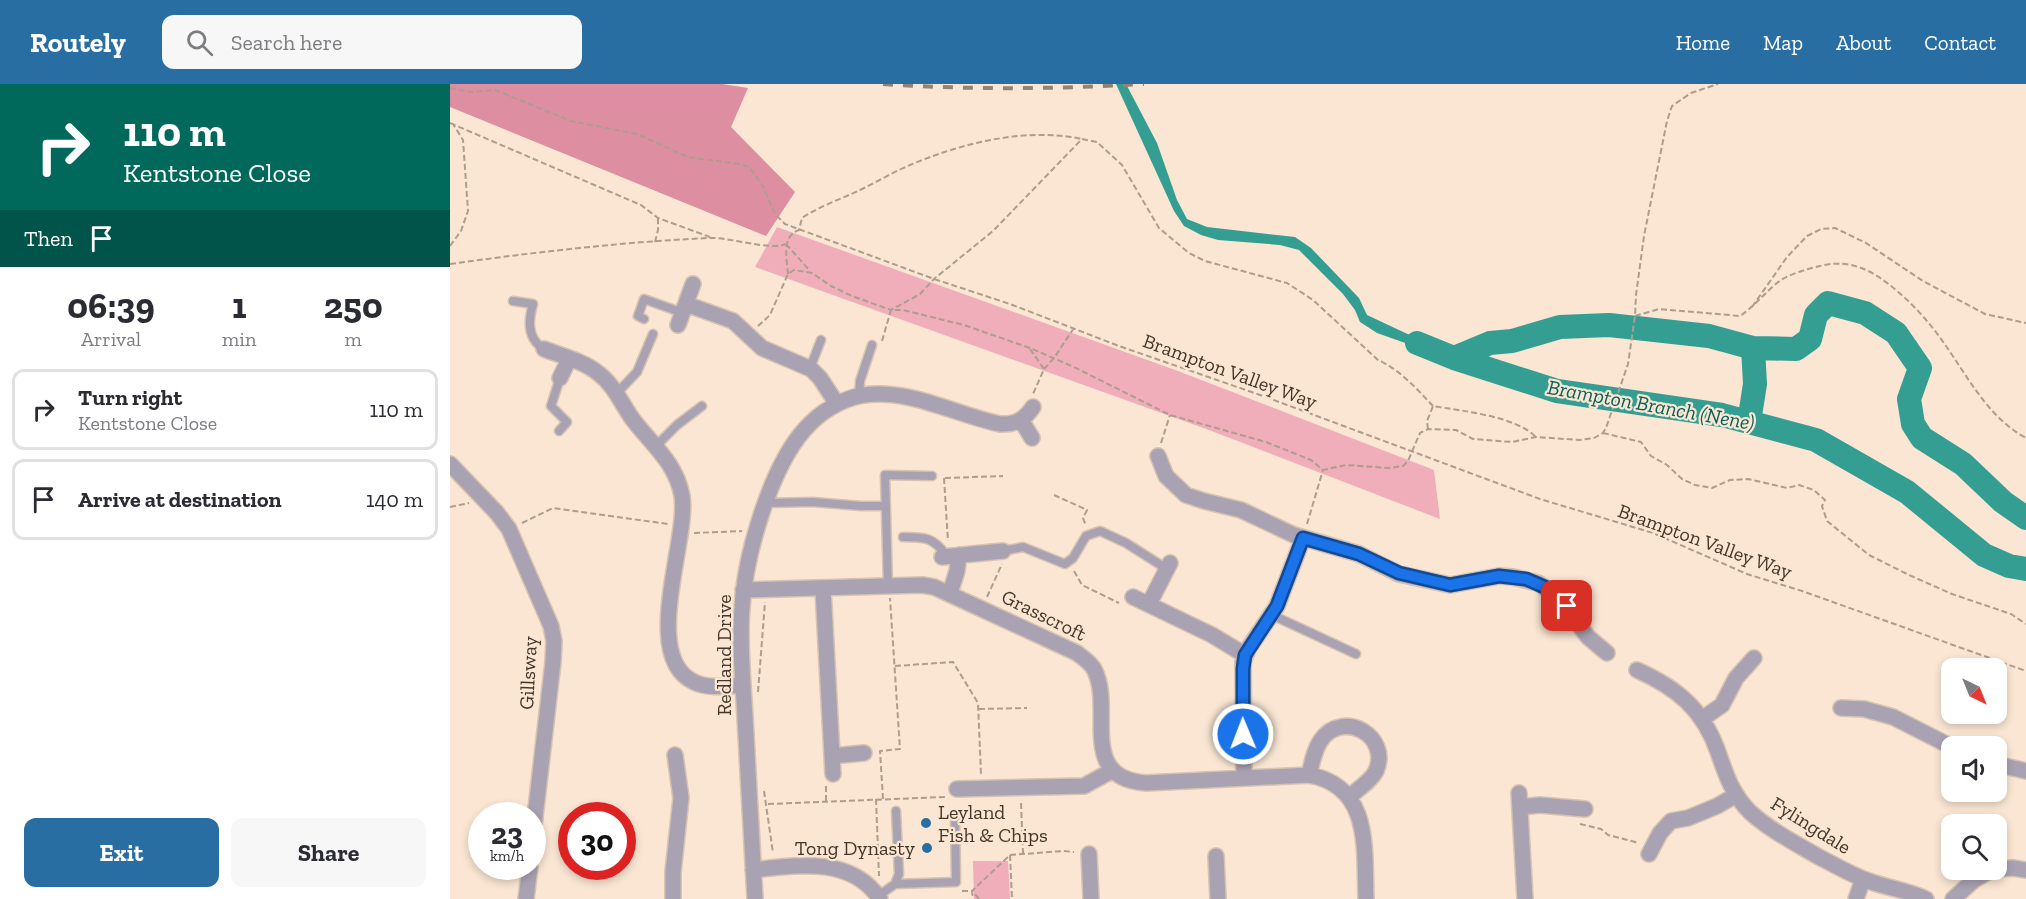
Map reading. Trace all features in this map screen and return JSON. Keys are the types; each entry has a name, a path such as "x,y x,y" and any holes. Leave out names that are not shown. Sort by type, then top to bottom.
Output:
{"street":[{"path":"693,284 682,314 733,321 762,348 810,368 820,378 837,404"},
{"path":"544,349 587,366 601,375 637,425 673,468 683,505 669,611 671,651 674,662 680,671 695,683 716,686 743,685"},
{"path":"560,378 569,359"},
{"name":"Redland Drive","path":"754,899 741,619 743,590 757,531 783,464 804,430 837,404 859,397 882,395 906,398 1000,424 1015,423 1021,420"},
{"path":"1032,438 1021,420 1034,407"},
{"path":"1158,456 1166,476 1186,495 1241,510 1303,538 1359,554 1399,573 1450,585 1460,585 1499,576 1538,583 1557,596 1588,637 1607,653"},
{"name":"Gillsway","path":"450,464 497,513 508,529 547,614 554,641 536,802"},
{"path":"1244,777 1243,669 1245,655 1272,615 1303,538"},
{"path":"950,593 957,571 949,556 1003,551"},
{"path":"1149,604 1168,566"},
{"name":"Grasscroft","path":"743,590 922,585 934,587 1077,653 1089,663 1096,675 1104,752 1113,770"},
{"path":"823,589 833,774"},
{"path":"1133,597 1212,634 1245,655"},
{"path":"1702,719 1722,705 1731,686 1754,658"},
{"name":"Fylingdale","path":"1636,670 1662,682 1684,698 1702,719 1708,728 1729,784 1751,813 1777,833 1863,879 1926,899"},
{"path":"1841,708 1864,709 1893,717 1941,741"},
{"path":"1309,775 1316,749 1326,734 1341,726 1364,730 1377,748 1378,763 1372,776 1349,797"},
{"path":"832,756 864,753"},
{"path":"673,899 673,872 681,798 675,755"},
{"path":"2007,767 2026,771"},
{"path":"957,789 1084,786 1113,770 1126,779 1146,783 1309,775 1330,781 1349,797 1360,816 1366,899"},
{"path":"1652,848 1665,826 1671,822 1689,818 1736,795"},
{"path":"1525,899 1520,800 1582,816"},
{"path":"1089,854 1091,899"},
{"path":"1216,856 1218,899"},
{"path":"753,870 805,865 828,866 854,876 882,895"},
{"path":"2007,869 2026,870"},
{"path":"1856,899 1863,879"},
{"path":"526,899 528,880"},
{"path":"1953,899 1974,880"}],"lane":[{"path":"645,319 638,316 644,299 682,314"},
{"path":"513,301 533,304 531,334 535,342 544,349"},
{"path":"616,394 637,372 652,333"},
{"path":"810,368 821,340"},
{"path":"859,397 860,381 876,345"},
{"path":"559,431 567,422 552,406 560,378"},
{"path":"656,446 683,420 702,406"},
{"path":"889,586 885,475 932,476"},
{"path":"766,503 813,502 886,506"},
{"path":"1003,551 1023,547 1059,563 1070,563 1082,541 1089,534 1100,531 1106,532 1168,566"},
{"path":"903,537 931,540 949,556"},
{"path":"1272,615 1356,654"},
{"path":"882,895 895,884 899,874 896,811"},
{"path":"895,884 956,882 955,814"}],"path":[{"path":"1303,538 1323,470 1332,466 1359,464 1397,468 1403,466 1420,433 1428,429 1456,430 1473,438 1512,442 1536,437 1580,441 1603,433 1628,364 1644,236 1667,121 1672,106 1691,93 1718,84"},
{"name":"Brampton Valley Way","path":"450,88 471,92 495,90 571,121 637,134 688,158 749,167 763,186 779,220 799,230 1010,304 1540,499 1653,532 1747,574 1802,591 2026,671"},
{"path":"452,123 641,205 658,218 712,238"},
{"path":"450,246 461,231 468,211 463,140 452,123"},
{"path":"749,334 770,315 788,274 786,244 790,236 799,230 802,218 824,205 909,165 962,146 1011,136 1070,136 1097,142 1122,165 1159,228 1189,253 1205,261 1287,283 1313,300 1378,360 1412,383 1433,406 1489,415 1530,431 1536,437"},
{"path":"876,345 891,310 920,294 934,279 993,231 1082,139"},
{"path":"655,242 658,218"},
{"path":"1750,309 1787,257 1807,236 1821,229 1835,228 1866,243 1923,281 1985,314 2026,323"},
{"path":"450,264 519,255 712,238 753,242 770,247 786,244"},
{"path":"786,244 812,273 867,303 964,325 1030,348 1170,415 1266,442 1311,460 1323,470"},
{"path":"1635,318 1659,309 1740,316 1781,281 1810,268 1831,262 1869,270 1912,304 1945,343 1973,387 1990,408 2026,438"},
{"path":"788,274 794,270 812,273"},
{"path":"1034,407 1030,401 1044,369 1074,328"},
{"path":"1030,348 1044,369"},
{"path":"1428,429 1427,421 1433,406"},
{"path":"1158,456 1170,415"},
{"path":"1603,433 1641,442 1651,456 1667,465 1682,479 1695,485 1712,488 1730,480 1748,479 1787,489 1798,485 1814,490 1825,500 1822,506 1827,521 1869,555 1952,594 2011,614 2026,624"},
{"path":"932,476 944,478 1002,476"},
{"path":"944,478 947,536"},
{"path":"1054,495 1087,510 1083,518 1089,534"},
{"path":"508,529 553,508 680,530 757,531"},
{"path":"982,608 1004,559 1003,551"},
{"path":"1070,563 1082,585 1124,606 1133,597"},
{"path":"883,799 880,751 900,750 889,586"},
{"path":"758,701 765,590"},
{"path":"895,666 953,662 978,703 982,788"},
{"path":"979,709 1028,708"},
{"path":"763,781 776,868"},
{"path":"1021,788 1023,854"},
{"path":"750,805 948,797 957,789"},
{"path":"876,800 879,881 882,895"},
{"path":"1582,816 1608,835 1652,848"},
{"path":"979,899 972,891 1010,855 1063,851"},
{"path":"1010,855 1012,899"}],"shaded area":[{"path":"450,84 722,84 748,88 731,127 795,192 766,236 450,107"},
{"path":"777,227 1178,371 1434,470 1440,519 1209,430 755,267"},
{"path":"973,861 1008,861 1010,899 974,899"}],"water":[{"path":"1116,84 1126,84 1157,143 1177,200 1187,219 1207,227 1295,237 1311,248 1359,298 1367,315 1431,345 1458,351 1442,356 1377,333 1360,322 1355,310 1343,294 1299,250 1280,245 1218,240 1201,235 1184,226 1174,211"}],"waterway":[{"path":"1753,348 1796,349 1810,339 1816,315 1828,303 1865,313 1896,333 1920,368 1909,399 1913,424 1922,438 1963,464 2003,502 2026,518"},
{"path":"1454,358 1490,343 1512,341 1560,327 1609,325 1709,336 1753,348 1755,384 1749,422"},
{"name":"Brampton Branch (Nene)","path":"1417,343 1454,358 1557,391 1722,415 1816,440 1907,492 1984,555 2009,566 2026,569"}],"railway":[{"path":"883,84 1014,88 1144,84"}],"place":[{"name":"Leyland Fish & Chips","path":"926,823"},
{"name":"Tong Dynasty","path":"927,848"}],"route":[{"path":"1243,734 1243,662 1245,655 1277,606 1303,538 1359,554 1399,573 1450,585 1460,585 1499,576 1526,579 1549,589 1567,606"}]}
